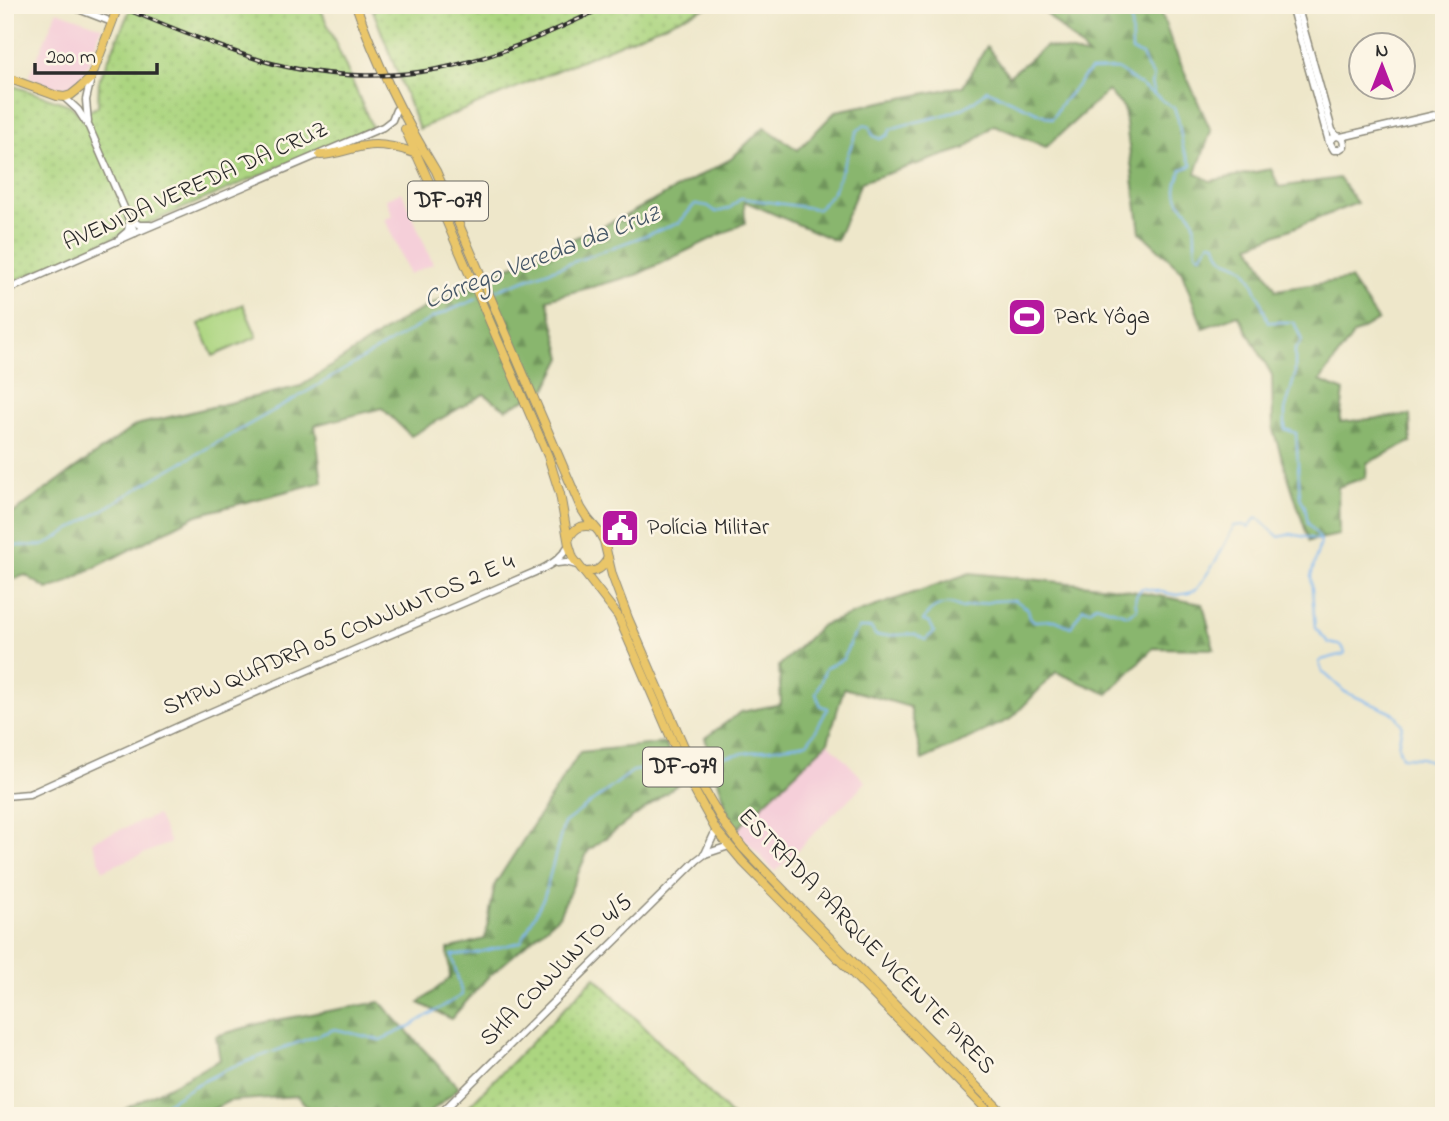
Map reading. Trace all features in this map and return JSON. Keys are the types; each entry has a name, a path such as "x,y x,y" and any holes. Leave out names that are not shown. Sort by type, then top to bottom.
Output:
{"main road":[{"path":"5,77 57,96 64,97 81,88 91,78 118,5"},
{"name":"DF-079","path":"350,5 417,155 478,282 496,313 581,508 604,541 608,558"},
{"name":"DF-079","path":"356,5 408,125 436,172 478,282 486,314 551,465 560,494 569,542 581,568"},
{"path":"320,155 332,155 369,145 417,155"},
{"path":"569,542 574,529 594,527"},
{"path":"581,568 596,571 602,568 608,558"},
{"name":"ESTRADA PARQUE VICENTE PIRES","path":"608,558 628,618 699,780 719,815 748,854 1006,1116"},
{"name":"ESTRADA PARQUE VICENTE PIRES","path":"581,568 618,616 692,786 716,830 853,975 993,1116"},
{"path":"844,964 854,962"},
{"path":"853,975 863,972"}],"street":[{"path":"68,5 113,21"},
{"path":"1294,5 1332,130 1344,141 1344,146"},
{"path":"1294,5 1329,143 1334,150 1338,150 1361,133"},
{"path":"89,128 86,100 91,78"},
{"path":"64,97 78,110 89,128 135,233"},
{"name":"AVENIDA VEREDA DA CRUZ","path":"5,291 383,127 391,120 396,110"},
{"path":"1329,143 1338,136 1435,116 1444,117"},
{"path":"130,218 143,226 160,222"},
{"path":"105,247 126,234 130,218"},
{"name":"SMPW QUADRA 05 CONJUNTOS 2 E 4","path":"555,563 569,542"},
{"name":"SMPW QUADRA 05 CONJUNTOS 2 E 4","path":"5,796 29,794 555,563 566,562 581,568"},
{"path":"141,743 141,753"},
{"name":"SHA CONJUNTO 4/5","path":"438,1116 705,854 716,830"},
{"name":"SHA CONJUNTO 4/5","path":"705,854 729,846"}],"shaded area":[{"path":"57,11 102,27 83,77 70,87 56,88 29,77"},
{"path":"402,192 433,264 409,274 385,219 393,216 386,199"},
{"path":"828,742 866,782 775,872 736,830"},
{"path":"157,815 170,843 103,870 92,841"}],"green space":[{"path":"132,5 319,5 372,127 5,285 5,83 70,105 81,116 98,106 99,81"},
{"path":"371,5 711,5 419,129"},
{"path":"1038,5 1159,5 1172,44 1211,131 1196,173 1210,181 1271,169 1279,187 1339,178 1357,203 1250,245 1276,290 1350,279 1378,320 1353,335 1320,381 1344,391 1340,422 1410,415 1411,442 1367,463 1366,477 1338,487 1339,535 1309,541 1273,430 1272,375 1238,315 1203,328 1181,270 1140,232 1124,108 1108,91 1046,147 994,125 964,149 861,182 836,241 744,201 745,223 636,275 547,299 562,358 546,389 506,409 484,394 411,436 382,408 315,425 322,482 197,515 61,585 47,589 25,575 5,582 5,519 136,425 301,386 406,317 520,262 625,216 731,159 764,127 798,150 836,111 963,86 987,46 1009,76 1046,46 1089,56"},
{"path":"243,304 257,337 213,356 199,324"},
{"path":"970,573 1110,587 1203,604 1214,649 1153,648 1108,694 1056,672 1011,719 922,760 910,707 844,688 828,742 736,830 727,810 705,738 741,712 781,704 779,666 822,625"},
{"path":"665,743 681,782 588,851 559,916 486,979 451,1019 419,1003 450,978 448,949 485,939 495,884 580,752"},
{"path":"595,977 732,1116 459,1116"},
{"path":"380,1002 459,1088 426,1116 317,1116 297,1096 229,1101 200,1116 118,1116 127,1108 220,1060 216,1036 265,1022"}],"waterway":[{"path":"1126,5 1131,12 1132,51 1142,55 1154,77 1151,84 1154,93"},
{"path":"492,292 679,223 695,204 708,206 716,212 729,209 741,198 818,209 833,192 857,131 865,125 880,139 888,135 891,129 965,107 987,90 1052,119 1090,70 1117,69 1174,108 1183,148 1192,166 1182,169 1176,193 1193,219 1196,253 1201,255 1210,242 1216,243 1224,259 1246,271 1268,322 1294,322 1302,341 1295,350 1295,375 1285,411 1285,429 1296,433 1300,497 1308,523 1321,540 1311,576 1315,628 1329,643 1342,646 1345,652 1321,660 1319,662 1322,671 1345,692 1395,714 1402,725 1398,746 1402,757 1421,758 1444,765"},
{"name":"Córrego Vereda da Cruz","path":"5,548 45,545 165,472 432,318 477,299"},
{"path":"695,761 807,743 828,708 821,706 816,694 826,668 843,659 859,628 871,628 876,636 915,634 925,640 934,632 930,623 923,621 935,608 945,605 962,608 994,601 1015,600 1028,609 1034,621 1055,620 1071,627 1083,608 1090,610 1096,605 1128,615 1137,609 1136,597 1142,588 1177,595 1197,589 1234,526 1249,527 1258,518 1279,537 1291,534 1320,540"},
{"path":"146,1116 229,1068 335,1029 380,1040 407,1028 462,995 452,955 472,954 521,942 544,897 564,823 633,771 670,765"}],"railway":[{"path":"116,5 260,60 312,71 366,76 445,68 489,56 558,29 609,5"},
{"path":"1440,5 1444,18"}],"place":[{"name":"Park Yôga","path":"1027,317"},
{"name":"Polícia Militar","path":"620,528"}]}
